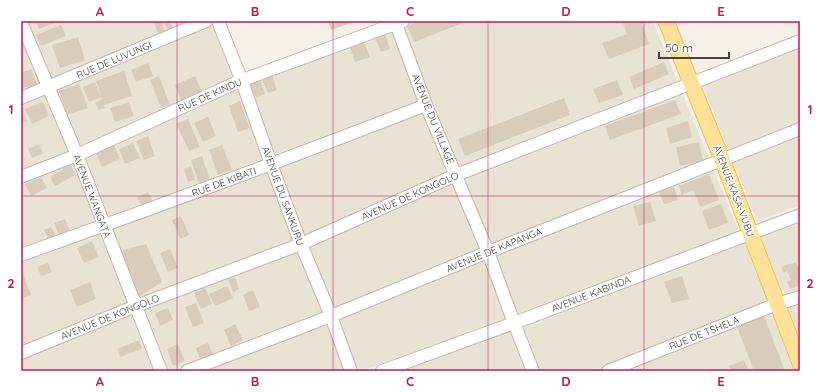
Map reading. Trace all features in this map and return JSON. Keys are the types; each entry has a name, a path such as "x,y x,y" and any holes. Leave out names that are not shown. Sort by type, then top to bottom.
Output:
{"main road":[{"name":"AVENUE KASA-VUBU","path":"666,21 722,159 800,362"}],"street":[{"name":"RUE DE LUVUNGI","path":"21,98 206,21"},
{"name":"AVENUE DU SANKURU","path":"218,21 242,80 301,244 331,316 351,371"},
{"name":"AVENUE WANGATA","path":"21,22 77,156 162,371"},
{"name":"RUE DE KINDU","path":"21,177 77,156 242,80 400,22"},
{"name":"AVENUE DU VILLAGE","path":"400,22 426,105 488,252 533,371"},
{"name":"AVENUE DE KONGOLO","path":"21,353 136,306 301,244 456,175 800,41"},
{"name":"RUE DE KIBATI","path":"21,255 104,226 426,105"},
{"name":"AVENUE DE KAPANGA","path":"187,371 331,316 488,252 800,129"},
{"name":"AVENUE KABINDA","path":"382,371 800,215"},
{"name":"RUE DE TSHELA","path":"608,371 778,304 800,297"}],"shaded area":[{"path":"21,21 211,21 236,87 408,21 653,21 739,232 361,371 21,371"},
{"path":"800,46 800,205 757,221 702,84"},
{"path":"800,222 800,338 761,237"},
{"path":"744,241 772,300 798,371 399,371"}],"building":[{"path":"36,21 61,21 39,29"},
{"path":"153,21 161,21 166,34 160,37"},
{"path":"164,21 170,21 174,31 169,33"},
{"path":"328,21 356,21 331,30"},
{"path":"420,21 468,21 414,42 407,26"},
{"path":"622,21 641,21 649,44 609,59 602,43 627,34"},
{"path":"61,25 66,36 41,46 36,35"},
{"path":"385,34 390,49 381,52 375,38"},
{"path":"78,37 85,60 60,68 52,45"},
{"path":"364,42 370,57 355,62 350,47"},
{"path":"664,62 669,74 634,89 629,77"},
{"path":"148,63 153,76 136,82 131,70"},
{"path":"31,69 37,84 21,89 21,73"},
{"path":"124,71 132,96 104,105 96,81"},
{"path":"272,75 277,90 268,93 262,79"},
{"path":"159,76 170,105 161,108 150,80"},
{"path":"195,76 203,94 182,103 175,85"},
{"path":"260,80 265,94 256,98 250,83"},
{"path":"617,80 623,95 599,103 593,89"},
{"path":"95,82 101,97 89,102 83,87"},
{"path":"79,84 88,108 67,115 59,91"},
{"path":"564,98 570,115 465,156 458,139"},
{"path":"102,99 105,108 99,110 95,103"},
{"path":"675,100 681,114 610,140 605,126"},
{"path":"240,101 250,128 238,132 229,106"},
{"path":"43,102 49,116 32,124 25,109"},
{"path":"129,102 134,116 115,122 110,108"},
{"path":"21,107 27,121 21,123"},
{"path":"208,117 216,136 203,142 194,123"},
{"path":"188,119 200,147 189,151 176,124"},
{"path":"688,121 692,137 670,144 666,128"},
{"path":"148,136 155,156 144,160 136,141"},
{"path":"699,142 703,161 680,166 676,147"},
{"path":"133,143 140,158 125,164 119,149"},
{"path":"39,144 43,153 32,158 28,149"},
{"path":"114,145 120,159 102,167 96,153"},
{"path":"222,145 232,170 218,175 209,150"},
{"path":"202,156 210,180 199,184 191,160"},
{"path":"69,160 75,175 55,186 50,177 63,170 61,163"},
{"path":"191,166 195,180 188,182 184,169"},
{"path":"709,174 719,200 700,207 693,190 682,195 679,186"},
{"path":"41,177 47,188 31,196 25,184"},
{"path":"674,187 678,200 664,204 659,192"},
{"path":"148,192 153,202 142,207 137,197"},
{"path":"650,202 656,221 639,226 633,206"},
{"path":"721,204 728,223 709,230 702,211"},
{"path":"181,216 189,235 180,239 172,220"},
{"path":"65,219 70,231 59,236 54,223"},
{"path":"51,227 57,239 50,243 44,230"},
{"path":"92,241 99,257 84,263 77,248"},
{"path":"146,244 162,282 138,297 119,251"},
{"path":"170,249 178,268 168,272 160,253"},
{"path":"796,262 800,272 800,285 790,289 787,282 791,280 787,271 783,273 781,267"},
{"path":"48,263 52,272 41,276 37,267"},
{"path":"21,270 31,295 23,298 21,294"},
{"path":"682,276 689,299 672,303 664,282"},
{"path":"235,277 239,289 233,292 228,279"},
{"path":"90,282 96,299 77,307 70,290"},
{"path":"227,286 233,298 215,306 209,294"},
{"path":"205,288 212,304 201,309 194,293"},
{"path":"253,290 260,307 249,311 243,295"},
{"path":"196,303 204,323 193,327 185,307"},
{"path":"168,308 173,320 160,326 155,313"},
{"path":"763,313 785,371 754,371 736,324"},
{"path":"235,324 243,340 231,346 224,330"},
{"path":"139,340 142,349 120,357 117,349"},
{"path":"208,343 213,354 200,359 196,348"},
{"path":"178,344 185,361 173,366 167,349"},
{"path":"744,360 749,371 731,371 729,366"}]}
